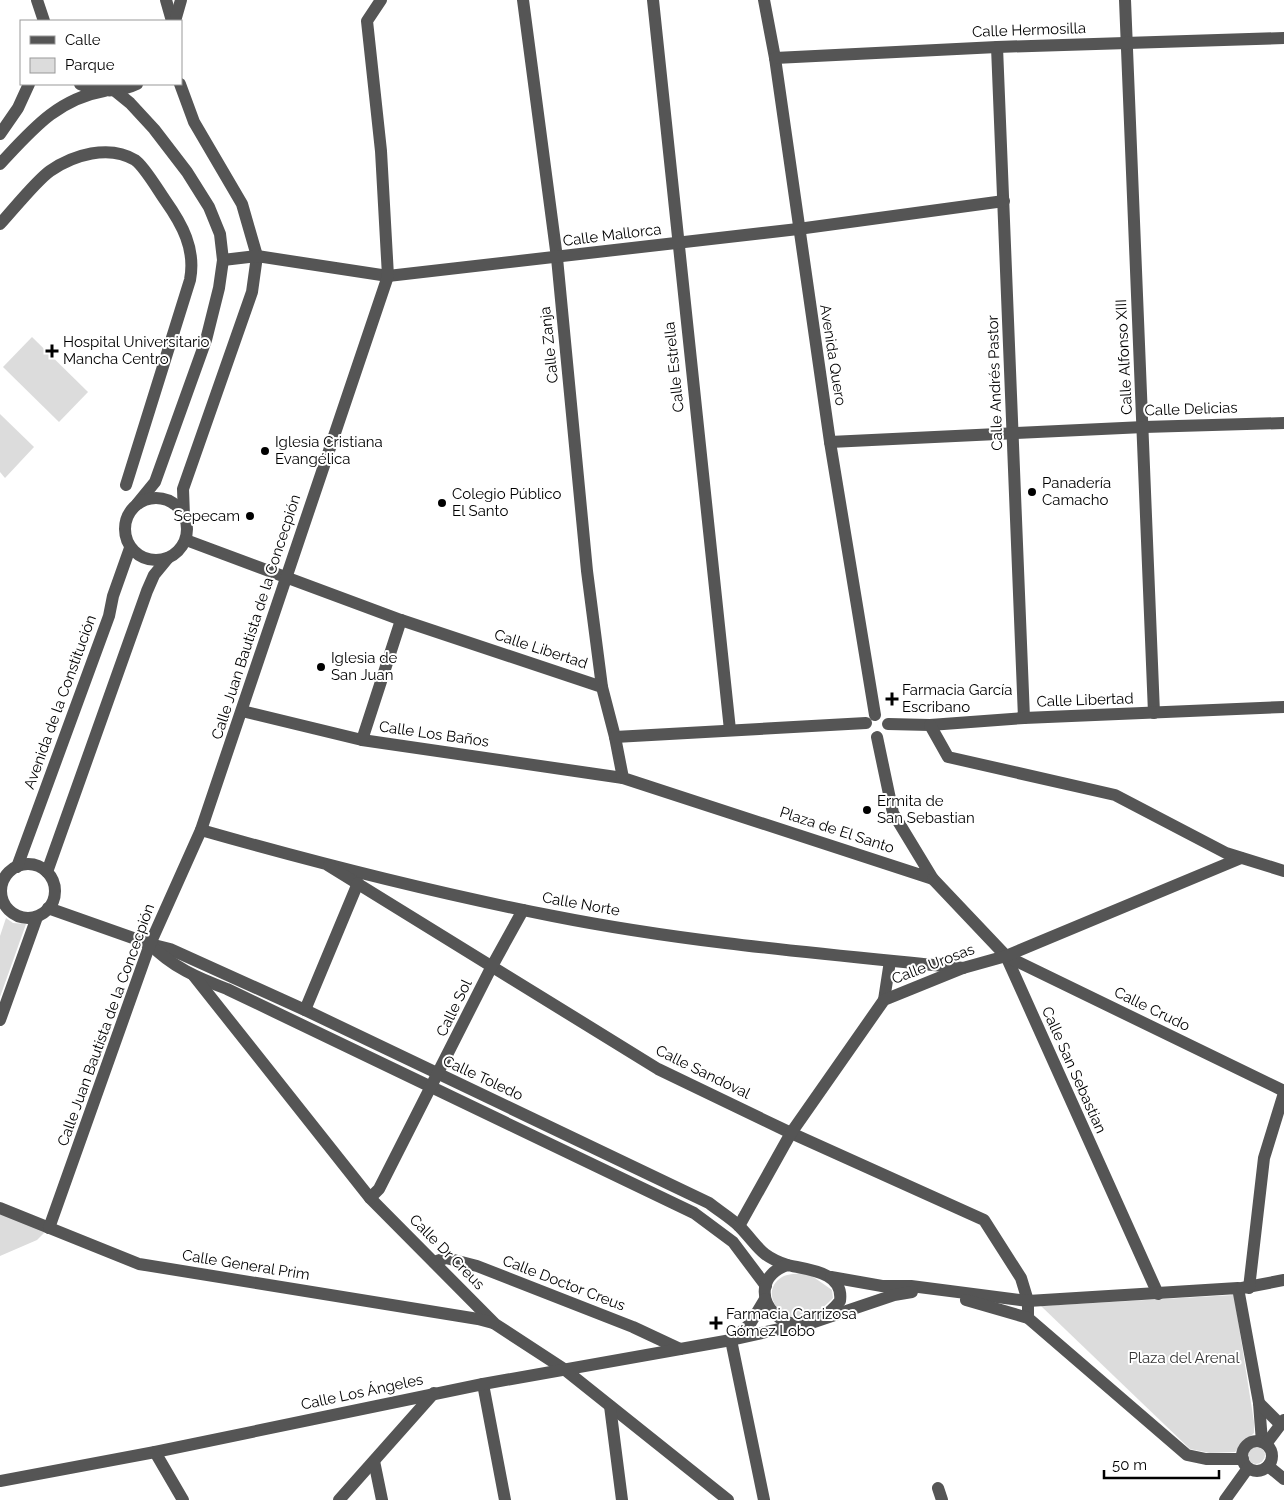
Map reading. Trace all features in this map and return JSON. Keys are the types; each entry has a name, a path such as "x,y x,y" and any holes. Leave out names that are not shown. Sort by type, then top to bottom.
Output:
{"street":[{"path":"37,0 44,20"},
{"path":"44,20 49,0"},
{"path":"166,0 173,20"},
{"path":"173,20 182,0"},
{"name":"Calle Juan Bautista de la Concecpión","path":"49,1228 150,944 201,830 388,276 381,150 368,21 380,0"},
{"name":"Calle Zanja","path":"523,0 557,258 587,571 602,687"},
{"name":"Calle Estrella","path":"653,0 677,243 730,730"},
{"name":"Avenida Quero","path":"764,0 775,58 798,229 870,719"},
{"name":"Calle Alfonso XIII","path":"1125,0 1144,427 1154,713"},
{"name":"Calle Hermosilla","path":"775,58 997,47 1284,38"},
{"name":"Calle Andrés Pastor","path":"997,47 1024,718"},
{"path":"0,134 18,108 30,85"},
{"path":"85,85 109,90 130,103 154,129 209,207 220,234 223,260 219,288 206,340 155,482 130,511 125,524 126,539 130,548 136,554 152,561 168,558"},
{"path":"0,164 57,109 72,100 132,85"},
{"path":"47,872 147,591 154,575 168,558 182,548 186,540 183,489 252,292 257,256 242,204 194,122 180,85"},
{"path":"0,224 48,172 76,156 102,152 118,154 136,160 177,217 189,243 193,266 192,273 126,485"},
{"name":"Calle Mallorca","path":"223,260 257,256 388,276 798,229 1004,201"},
{"name":"Calle Delicias","path":"830,442 1284,422"},
{"path":"137,504 154,498 164,499 172,502 184,516"},
{"name":"Calle Libertad","path":"186,540 401,620 602,687"},
{"name":"Avenida de la Constitución","path":"17,867 109,616 113,596 130,548"},
{"path":"362,740 401,620"},
{"path":"602,687 623,778"},
{"name":"Calle Libertad","path":"888,724 930,725 1024,718 1284,707"},
{"name":"Calle Los Baños","path":"242,711 362,740 623,778"},
{"path":"615,737 730,730 870,719 883,716 888,724 886,732 877,737 868,732 870,719"},
{"path":"930,725 948,757 1115,795 1226,853 1284,871"},
{"name":"Plaza de El Santo","path":"877,737 893,812 933,879"},
{"name":"Plaza de El Santo","path":"623,778 933,879"},
{"name":"Calle Norte","path":"201,830 329,866 523,910 732,945 963,968"},
{"name":"Calle Urosas","path":"739,1226 791,1133 884,1000 963,968 1006,956 1241,858"},
{"path":"33,865 47,872 54,888 54,897 48,908 37,916 30,918 2,910 1,881 11,870 17,867 33,865"},
{"name":"Calle Sandoval","path":"329,866 358,882 491,968 658,1069 791,1133 984,1220 1021,1278 1028,1301 1028,1318"},
{"name":"Calle San Sebastian","path":"933,879 1006,956 1158,1294"},
{"path":"304,1010 358,882"},
{"name":"Calle Toledo","path":"48,908 150,944 170,949 304,1010 709,1203 739,1226 759,1251 771,1259 787,1264"},
{"name":"Calle Sol","path":"370,1198 379,1189 491,968 523,910"},
{"path":"0,1020 37,916"},
{"name":"Calle Toledo","path":"150,944 165,960 194,976 694,1213 733,1242 765,1292"},
{"name":"Calle Crudo","path":"1006,956 1284,1092"},
{"path":"884,1000 890,961"},
{"name":"Calle Dr Creus","path":"194,976 370,1198 495,1324 564,1369 728,1500"},
{"path":"765,1292 778,1318 797,1325 812,1323 894,1295 915,1292 962,1299 1028,1318 1187,1455 1246,1464 1259,1471 1268,1466 1272,1457 1264,1443 1244,1288 1264,1158 1284,1092"},
{"name":"Calle General Prim","path":"0,1208 139,1264 478,1319 495,1324"},
{"name":"Calle Doctor Creus","path":"434,1262 446,1258 476,1266 614,1320 680,1349"},
{"path":"764,1500 731,1340 750,1324 773,1273 787,1264 831,1276 882,1286 911,1286 1028,1301 1244,1288 1284,1280"},
{"path":"812,1323 840,1301 839,1285 831,1276"},
{"name":"Calle Los Ángeles","path":"0,1480 155,1452 483,1384 731,1340 797,1325"},
{"path":"483,1384 505,1500"},
{"path":"339,1500 434,1394"},
{"path":"1259,1403 1282,1422 1264,1443"},
{"path":"610,1406 622,1500"},
{"path":"1225,1500 1246,1464 1246,1447 1253,1442 1264,1443"},
{"path":"155,1452 182,1500"},
{"path":"374,1461 382,1500"},
{"path":"1268,1466 1284,1479"}],"green space":[{"path":"32,337 88,392 59,422 3,367"},
{"path":"0,414 34,447 5,478 0,472"},
{"path":"6,918 13,923 26,924 0,997 0,936"},
{"path":"0,1208 49,1228 37,1240 0,1256"},
{"path":"801,1273 812,1276 832,1290 833,1298 818,1311 803,1317 791,1316 781,1311 774,1303 772,1294 774,1285 782,1277"},
{"name":"Plaza del Arenal","path":"1234,1295 1254,1422 1254,1433 1235,1452 1210,1453 1190,1449 1041,1306"},
{"path":"1256,1446 1262,1449 1265,1455 1262,1461 1256,1464 1250,1461 1247,1455 1250,1449"}],"place":[{"name":"Hospital Universitario Mancha Centro","path":"52,351"},
{"name":"Iglesia Cristiana Evangélica","path":"265,451"},
{"name":"Panadería Camacho","path":"1032,492"},
{"name":"Colegio Público El Santo","path":"442,503"},
{"name":"Sepecam","path":"250,516"},
{"name":"Iglesia de San Juan","path":"321,667"},
{"name":"Farmacia García Escribano","path":"892,699"},
{"name":"Ermita de San Sebastian","path":"867,810"},
{"name":"Farmacia Carrizosa Gómez Lobo","path":"716,1323"}]}
